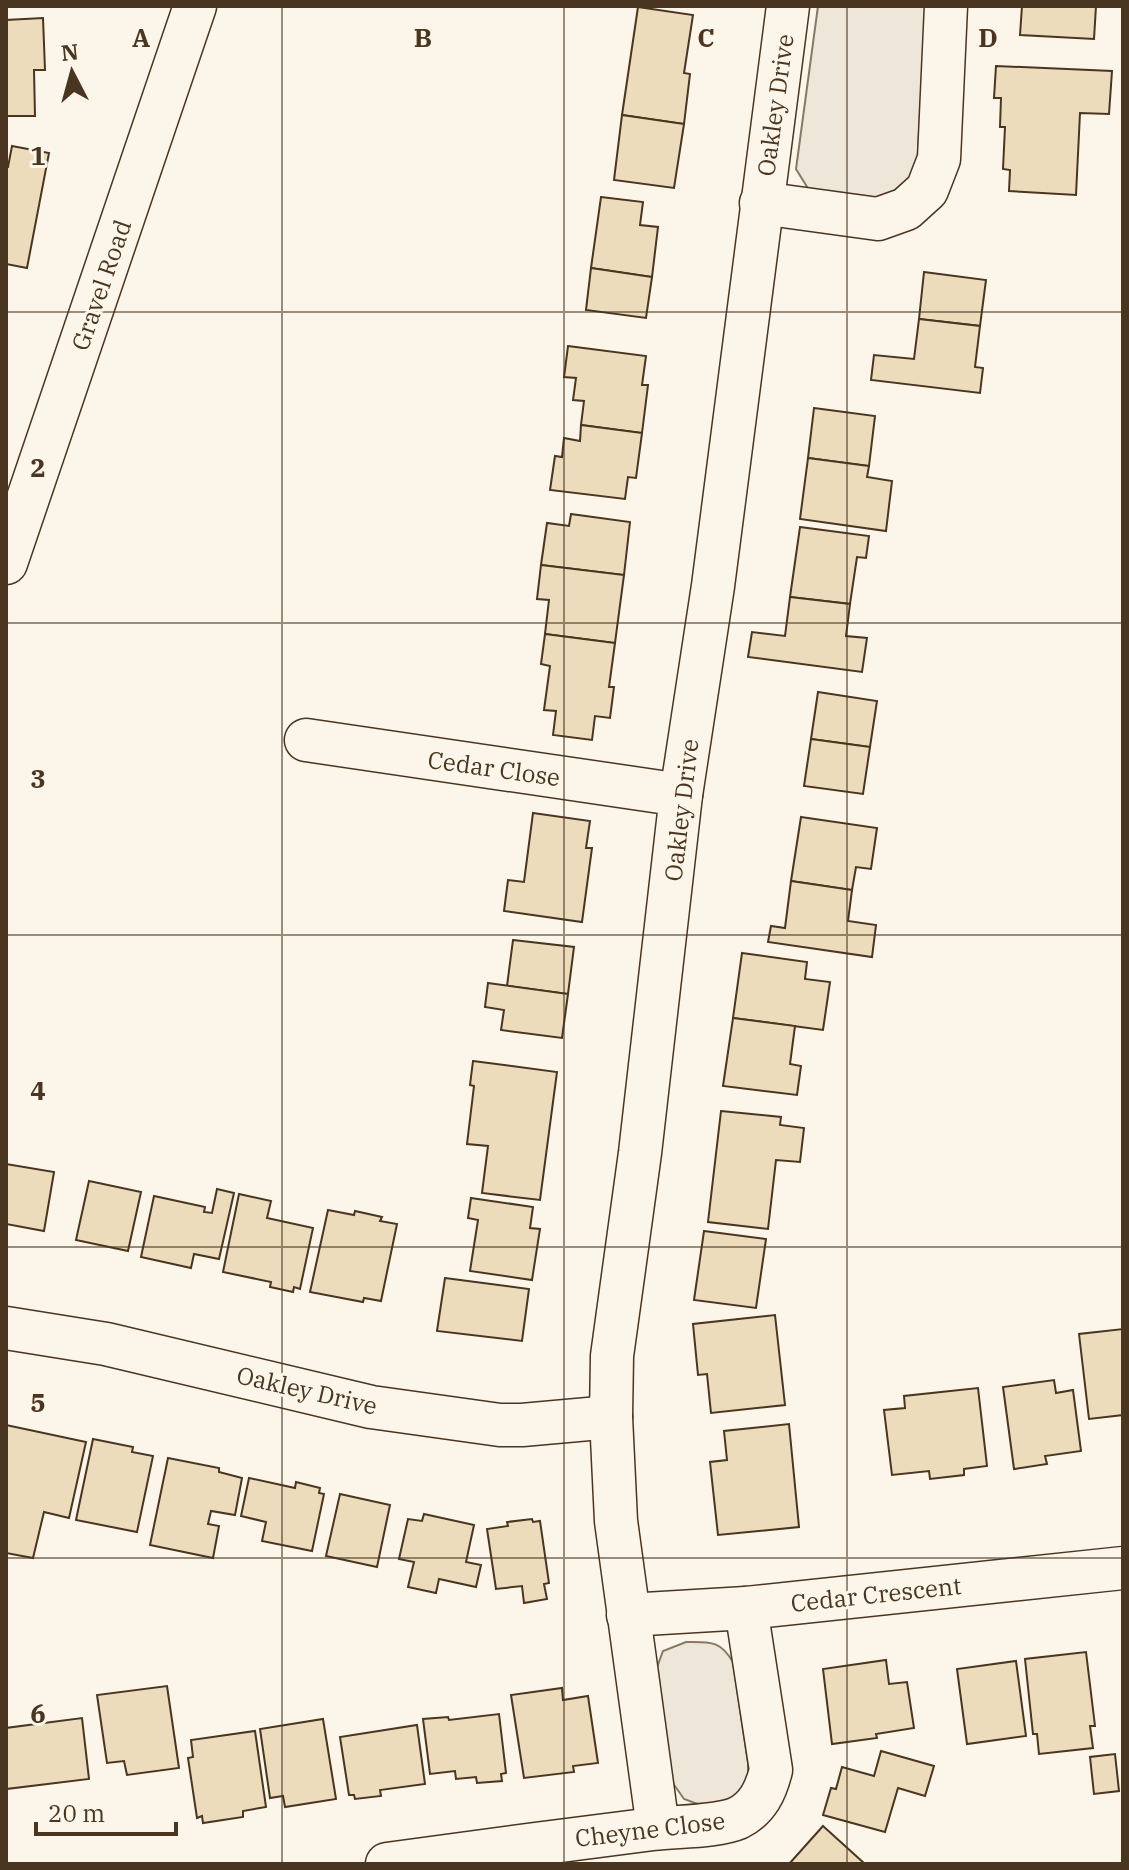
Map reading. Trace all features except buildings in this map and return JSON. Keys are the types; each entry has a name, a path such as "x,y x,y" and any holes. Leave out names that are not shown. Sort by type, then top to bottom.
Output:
{"street":[{"name":"Gravel Road","path":"6,563 195,6"},
{"name":"Oakley Drive","path":"658,1828 616,1521 611,1417 612,1356 640,1153 681,795 713,586 788,6"},
{"name":"Oakley Drive","path":"761,203 878,219 906,209 927,190 939,159 946,6"},
{"name":"Cedar Close","path":"306,740 681,795"},
{"name":"Oakley Drive","path":"6,1328 106,1344 371,1407 500,1425 611,1417"},
{"name":"Cedar Crescent","path":"628,1615 746,1608 1123,1568"},
{"name":"Cheyne Close","path":"387,1864 716,1823 737,1818 755,1806 766,1788 771,1770 746,1608"}],"shaded area":[{"path":"818,6 926,6 917,168 905,184 879,200 809,190 796,169"},
{"path":"686,1642 719,1646 733,1662 748,1779 735,1796 723,1805 703,1806 684,1799 670,1779 656,1670 663,1651"}]}
